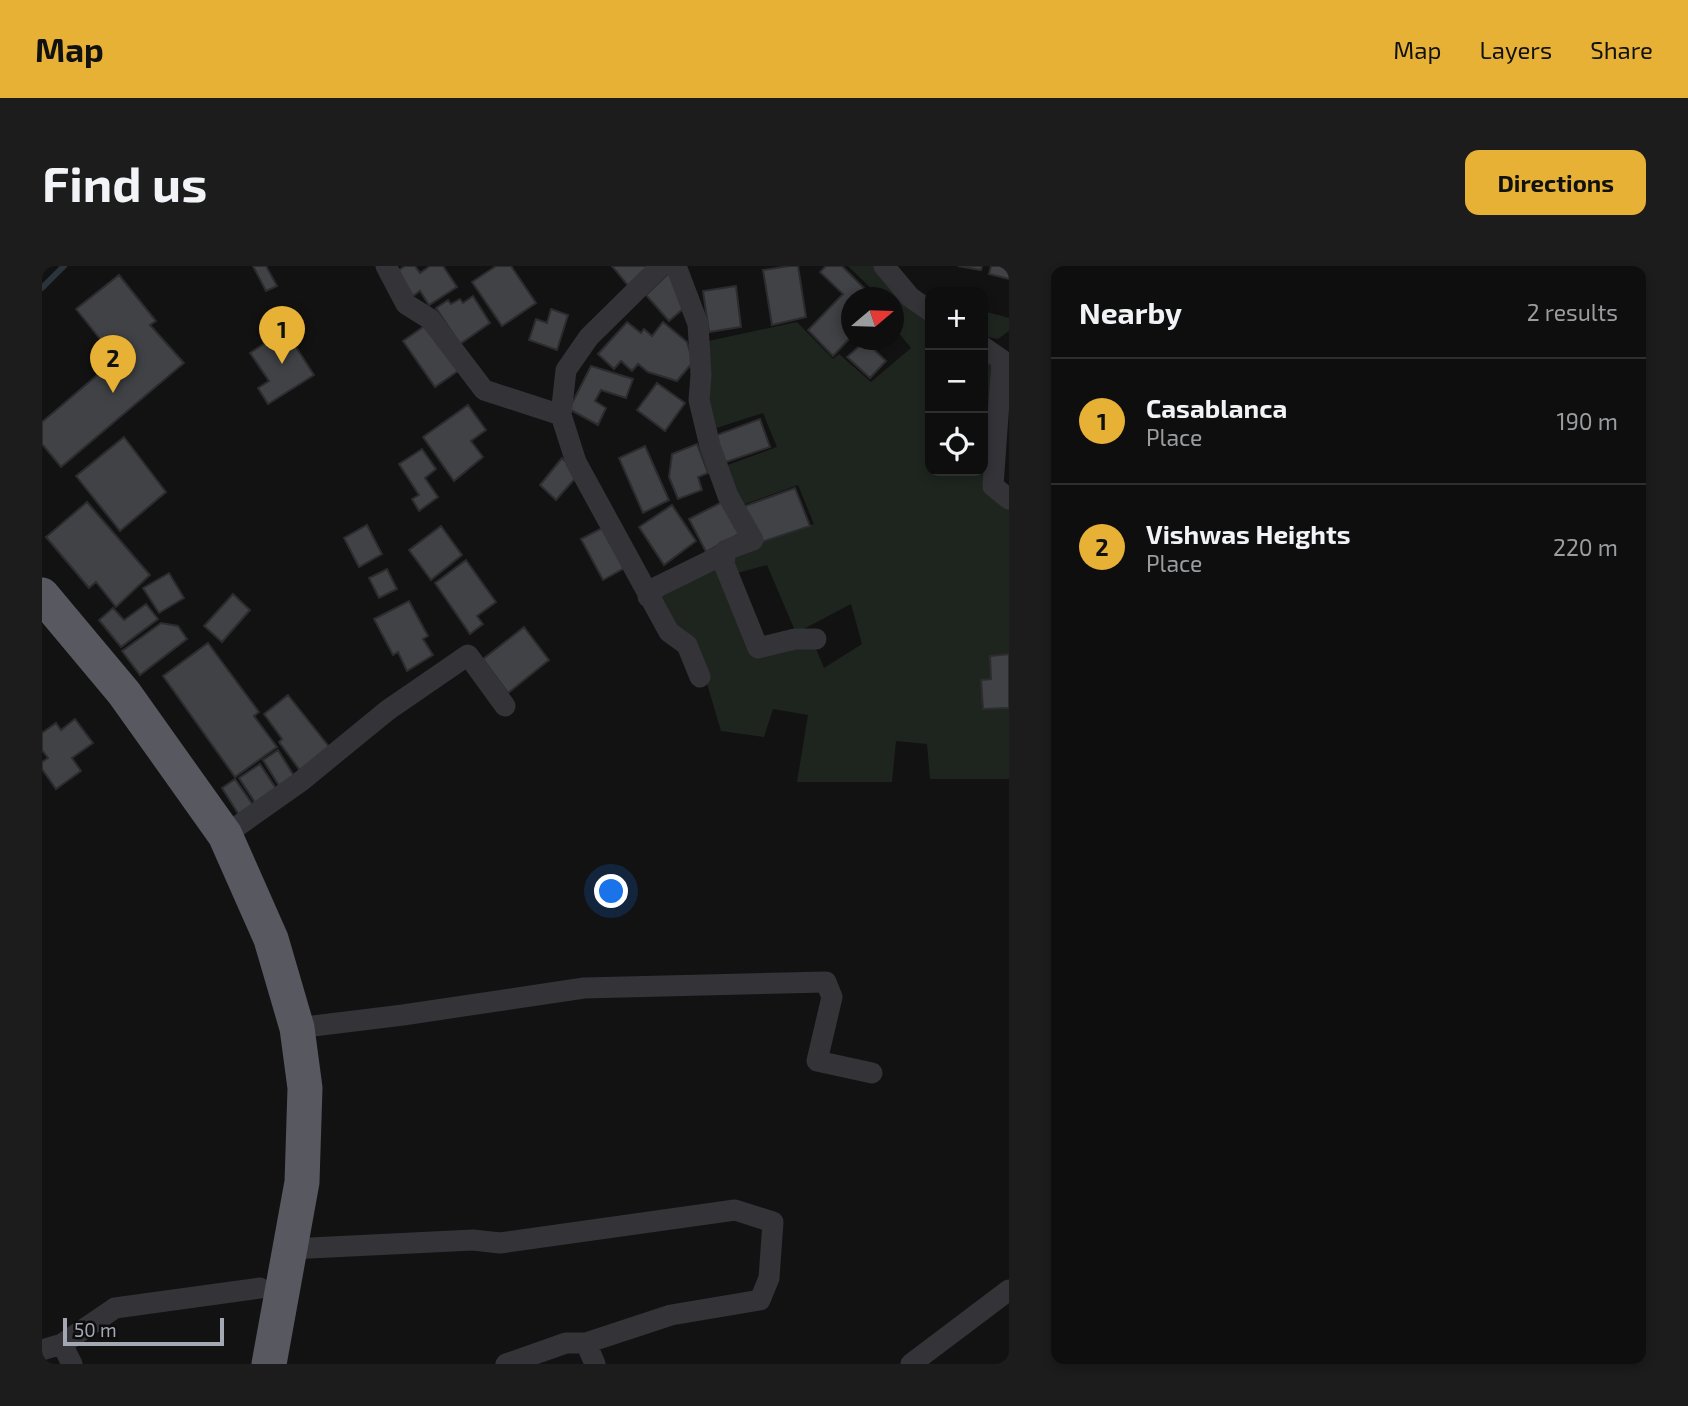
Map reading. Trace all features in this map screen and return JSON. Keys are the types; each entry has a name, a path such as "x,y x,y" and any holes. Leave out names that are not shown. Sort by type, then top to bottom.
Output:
{"highway":[{"path":"42,595 124,693 225,835 271,939 297,1028 305,1088 302,1182 268,1364"},
{"path":"42,630 136,746 205,846 250,946 275,1032 283,1089 279,1180 246,1364"}],"street":[{"path":"386,266 406,304 430,318 484,390 561,415"},
{"path":"660,266 589,337 566,370 561,415 576,462 648,597 669,632 687,645 700,677"},
{"path":"648,597 657,587 726,550 753,540 728,496 709,446 699,400 701,375 698,324 676,266"},
{"path":"884,266 910,297 925,308"},
{"path":"987,350 1002,360 993,486 1009,499"},
{"path":"726,552 724,564 758,648 795,639 816,639"},
{"path":"225,835 300,782 388,710 468,655 505,705"},
{"path":"297,1028 584,988 826,982 832,997 817,1060 872,1073"},
{"path":"290,1249 473,1240 500,1243 735,1210 773,1223 769,1278 760,1300 671,1315 586,1343 566,1343 506,1364"},
{"path":"42,1350 62,1344 115,1308 260,1288"},
{"path":"911,1364 1009,1290"},
{"path":"586,1343 595,1364"},
{"path":"62,1344 72,1364"}],"shaded area":[{"path":"848,266 874,266 896,287 870,287"},
{"path":"904,295 925,315 925,476 987,476 986,490 1009,509 1009,779 930,779 927,744 896,741 892,782 797,782 808,715 773,709 764,737 721,731 705,677 655,598 715,563 757,656 814,644 824,668 862,644 851,604 796,633 767,565 737,573 731,553 814,524 798,485 740,506 725,466 777,447 763,413 710,430 704,342 797,322 833,359 839,354 871,382 911,348 904,339"},
{"path":"988,312 1009,318 1009,331 998,339 988,337"},
{"path":"988,360 991,362 988,439"}],"building":[{"path":"253,266 266,266 277,286 266,291"},
{"path":"405,266 415,266 420,273 430,266 443,266 457,287 429,305 420,291 413,296 397,271"},
{"path":"496,266 511,266 536,303 502,326 472,282"},
{"path":"612,266 655,266 630,288"},
{"path":"798,266 806,317 772,325 763,270"},
{"path":"826,266 842,266 863,287 841,287 841,292 820,272"},
{"path":"958,266 982,266 981,270"},
{"path":"991,266 1009,266 1009,279 989,274"},
{"path":"669,273 683,309 669,321 646,295"},
{"path":"119,275 156,321 150,325 184,363 61,467 42,444 42,422 116,359 76,309"},
{"path":"736,286 741,327 709,332 703,291"},
{"path":"473,296 490,323 460,344 436,308 448,300 451,304 460,299 463,303"},
{"path":"841,296 841,348 833,356 808,330"},
{"path":"551,309 568,315 557,350 529,340 536,319 547,323"},
{"path":"627,322 641,333 644,329 652,336 663,322 687,342 693,362 677,381 648,372 638,364 632,371 621,361 614,369 598,354"},
{"path":"426,325 458,371 435,387 403,341"},
{"path":"285,330 314,375 268,404 258,388 269,381 250,353"},
{"path":"855,350 874,350 886,361 870,378 847,357"},
{"path":"591,366 633,379 626,398 601,390 595,401 606,408 598,425 569,409"},
{"path":"657,383 685,403 665,431 637,410"},
{"path":"468,405 486,430 471,441 483,457 454,481 423,437"},
{"path":"760,419 770,447 723,463 714,436"},
{"path":"124,437 166,492 120,531 76,476"},
{"path":"697,444 708,473 698,477 702,490 678,499 669,477 672,454"},
{"path":"645,446 669,500 643,513 619,458"},
{"path":"422,449 436,469 425,478 438,497 419,511 412,499 419,495 399,464"},
{"path":"562,458 579,474 556,500 540,485"},
{"path":"795,488 810,526 758,543 745,506"},
{"path":"724,501 741,533 706,552 689,519"},
{"path":"87,502 150,575 116,607 96,582 89,588 46,537"},
{"path":"672,505 696,541 664,565 639,527"},
{"path":"367,525 382,554 359,567 344,538"},
{"path":"441,526 462,555 431,580 409,550"},
{"path":"606,526 628,566 603,580 581,539"},
{"path":"466,560 496,602 477,616 483,624 470,634 435,583"},
{"path":"387,569 397,589 379,598 369,578"},
{"path":"169,573 184,598 159,613 143,588"},
{"path":"233,594 250,610 222,642 204,626"},
{"path":"409,601 428,636 423,639 433,655 407,671 398,652 393,655 374,619"},
{"path":"146,604 158,619 121,647 99,620 113,608 124,620"},
{"path":"161,623 178,626 187,639 140,675 122,651"},
{"path":"524,627 549,660 508,693 483,659"},
{"path":"208,643 259,712 254,716 277,747 235,777 163,676"},
{"path":"1009,654 1009,708 983,709 981,680 991,679 990,656"},
{"path":"288,695 331,749 301,772 279,742 282,739 264,714"},
{"path":"75,719 93,743 72,758 81,771 56,789 42,769 42,762 48,758 42,750 42,733 56,723 61,730"},
{"path":"278,750 296,779 281,789 263,760"},
{"path":"260,764 277,790 256,804 239,778"},
{"path":"235,779 253,805 239,815 222,788"}],"waterway":[{"path":"42,288 64,266"}],"place":[{"name":"Casablanca","path":"282,364"},
{"name":"Vishwas Heights","path":"113,393"}]}
